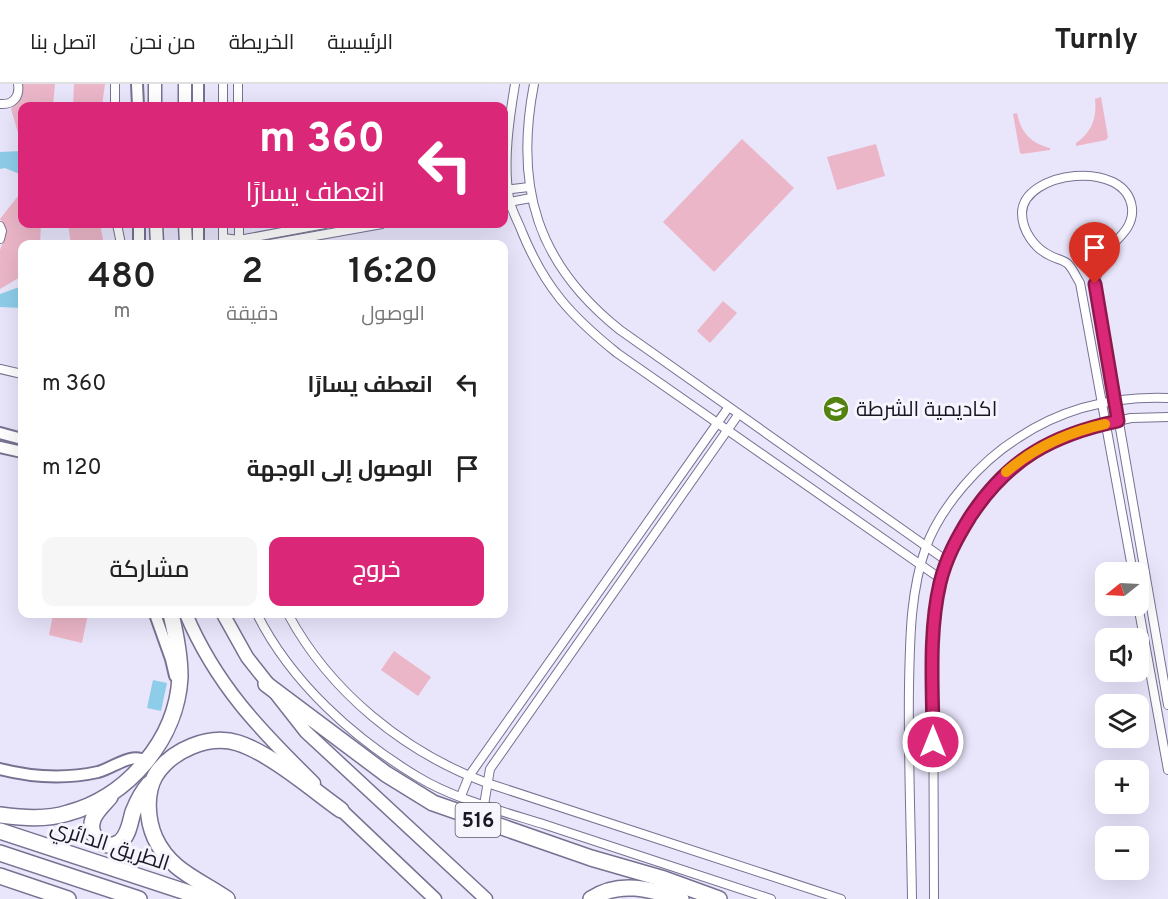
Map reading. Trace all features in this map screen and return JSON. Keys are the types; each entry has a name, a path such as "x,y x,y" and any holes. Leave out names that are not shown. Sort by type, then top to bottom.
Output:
{"highway":[{"path":"172,618 180,658 180,679 176,699 164,735 146,761 98,811 91,826 98,841 105,845 114,845 121,841 126,835 139,800 155,776 170,760 196,744 218,740 237,743 257,751 341,810"},
{"name":"516","path":"266,684 386,774 433,802 591,858 664,879 719,899"},
{"path":"155,776 149,795 149,816 155,838 166,856 181,872 227,899"},
{"path":"0,816 38,818 70,813 112,795"},
{"name":"الطريق الدائري","path":"0,831 207,899"},
{"name":"الطريق الدائري","path":"0,853 138,899"},
{"path":"0,876 68,899"},
{"path":"591,899 604,892 629,887 680,899"}],"main road":[{"path":"155,84 155,102"},
{"path":"184,84 185,102"},
{"path":"188,618 222,681 244,711 341,810 435,899"},
{"path":"225,618 247,657 266,684 306,732 486,899"}],"street":[{"path":"0,104 13,102 19,91 18,84"},
{"path":"115,84 115,102"},
{"path":"137,84 138,102"},
{"path":"198,84 198,102"},
{"path":"223,84 223,102"},
{"path":"238,84 238,102"},
{"path":"508,150 515,84"},
{"path":"534,84 528,122 531,198 556,261 588,303 620,330 728,408 947,561"},
{"path":"1131,562 1080,283 1067,262 1049,256 1035,245 1024,230 1022,211 1034,191 1052,181 1084,175 1110,180 1120,186 1128,195 1132,207 1132,218 1128,228 1103,255 1095,284 1168,705"},
{"path":"508,190 529,187"},
{"path":"508,202 531,198"},
{"path":"508,204 541,271 560,300 574,316 617,352 941,579"},
{"path":"0,226 2,231 0,239"},
{"path":"249,240 306,228"},
{"path":"292,240 360,228"},
{"path":"0,369 18,373"},
{"path":"912,899 910,631 921,565 926,547 939,520 969,479 1003,447 1042,422 1102,403 1129,398 1168,398"},
{"path":"461,796 469,776 728,408"},
{"path":"484,804 490,769 738,415"},
{"path":"934,899 933,629 941,579 953,544 984,496 1008,470 1047,444 1082,429 1106,423 1131,418 1168,417"},
{"path":"0,433 18,438"},
{"path":"0,447 18,451"},
{"path":"1140,616 1168,770"},
{"path":"156,618 175,673 176,699"},
{"path":"260,618 286,660 317,699 367,742 420,778 484,804 771,899"},
{"path":"291,618 321,663 362,707 421,752 487,783 841,899"},
{"path":"0,769 34,775 79,775 111,768 133,758 146,761"}],"shaded area":[{"path":"21,84 55,84 53,102 18,102 18,133 11,109 21,97"},
{"path":"74,84 105,84 103,102 73,102"},
{"path":"1101,97 1108,137 1106,140 1076,146 1076,143 1090,129 1095,112 1095,99"},
{"path":"1017,113 1021,126 1028,136 1050,150 1020,153 1013,114"},
{"path":"742,139 794,188 714,272 663,222"},
{"path":"876,144 885,176 837,190 827,157"},
{"path":"18,196 18,228 41,228 40,240 18,240 18,278 0,289 0,250 6,232 0,219"},
{"path":"69,228 101,228 103,240 70,240"},
{"path":"723,301 737,313 710,343 697,331"},
{"path":"52,618 87,618 82,643 49,635"},
{"path":"394,651 431,677 418,696 381,670"}],"water":[{"path":"18,151 18,173 5,168 0,169 0,152"},
{"path":"18,287 18,308 0,307 0,294"},
{"path":"153,680 167,683 161,711 147,708"}],"slow traffic":[{"path":"1006,472 1047,444 1082,429 1105,424"}],"place":[{"name":"اكاديمية الشرطة","path":"836,409"}],"route":[{"path":"933,742 933,629 940,583 953,544 984,496 1008,470 1047,444 1082,429 1118,421 1095,284"}]}
